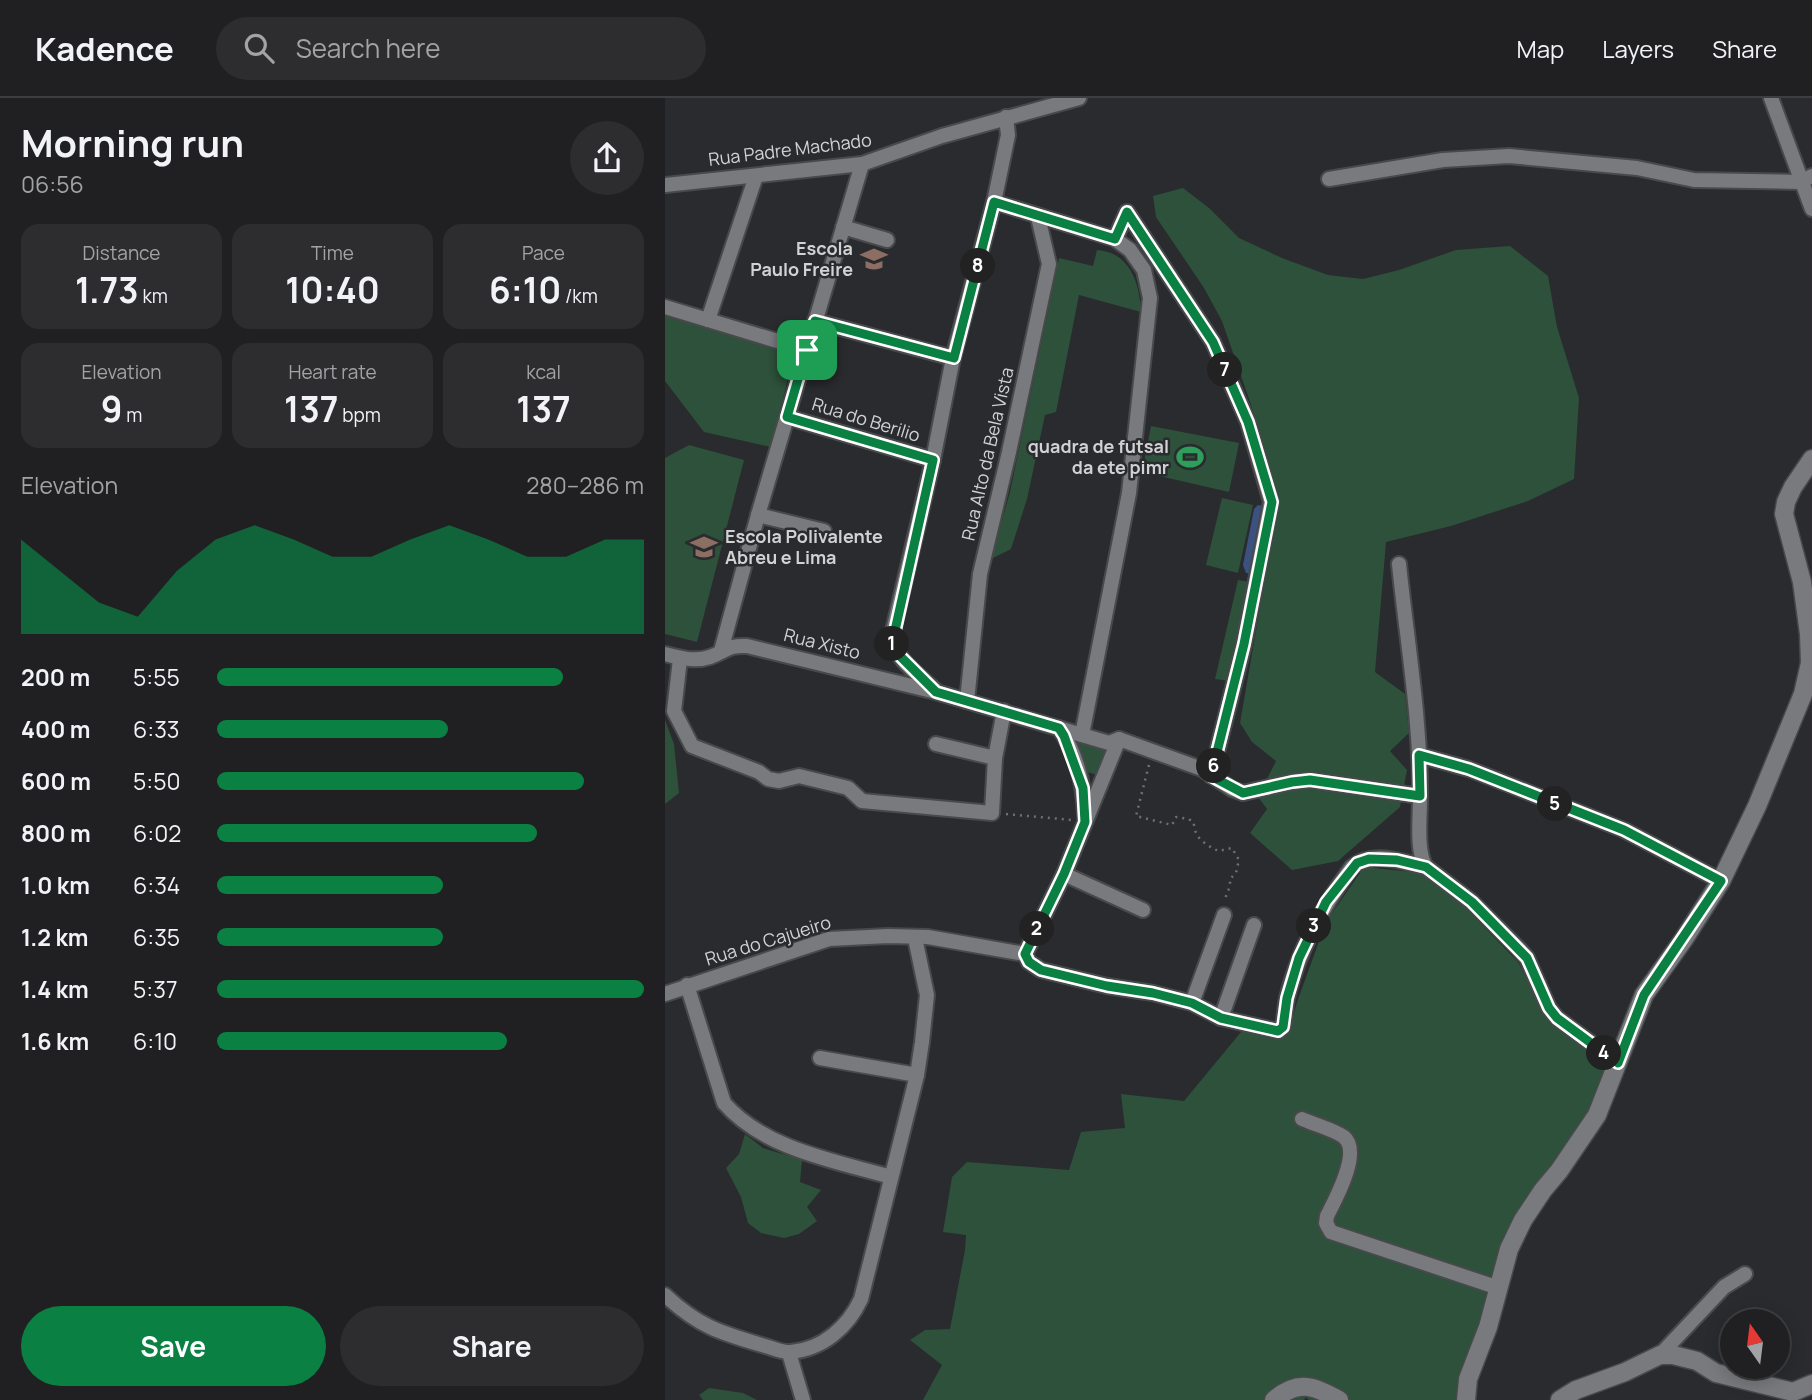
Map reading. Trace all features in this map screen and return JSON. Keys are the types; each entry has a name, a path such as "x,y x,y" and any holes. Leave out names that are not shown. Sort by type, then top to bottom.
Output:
{"street":[{"name":"Rua Padre Machado","path":"665,184 862,164 942,136 1079,98"},
{"path":"1771,98 1806,179 1812,208"},
{"path":"936,692 897,653 892,644 954,358 994,202 1008,135 1006,117"},
{"path":"1329,179 1443,160 1509,156 1637,168 1694,180 1806,179"},
{"path":"665,654 696,660 721,651 758,515 862,164"},
{"path":"708,320 756,176"},
{"path":"994,202 1115,239 1130,250 1145,271 1150,298 1129,493 1082,735"},
{"path":"1115,239 1127,212 1213,342 1248,422 1272,502 1244,644 1206,772"},
{"name":"Rua Alto da Bela Vista","path":"967,701 980,574 1047,278 1048,264 1038,217"},
{"path":"843,227 887,240"},
{"path":"665,307 807,350"},
{"path":"815,321 954,358"},
{"name":"Rua do Berilio","path":"787,417 933,460"},
{"path":"1466,1400 1468,1379 1488,1327 1509,1249 1523,1220 1597,1115 1644,995 1721,881 1757,806 1803,694 1810,663 1809,634 1802,582 1783,514 1793,487 1812,459"},
{"path":"758,515 824,531"},
{"path":"1399,564 1419,755 1423,862 1472,902 1527,958 1549,1008 1557,1018 1618,1063"},
{"name":"Rua Xisto","path":"721,651 738,645 936,692 1109,743 1119,739 1206,772 1243,793 1310,780 1420,796"},
{"path":"680,659 674,711 684,734 696,748 759,772 768,779 779,781 799,776 848,788 862,801 992,813 995,758 1004,711"},
{"path":"1025,954 1064,874 1079,821 1083,788 1072,753 1059,728"},
{"path":"1079,821 1119,739"},
{"path":"936,744 995,758"},
{"path":"1419,755 1469,769 1624,830 1721,881"},
{"name":"Rua do Cajueiro","path":"665,994 829,939 928,937 1025,954 1029,962 1041,970 1192,1003 1221,1018 1278,1031 1283,1027 1287,998 1299,958 1326,902 1357,863 1381,859 1426,867"},
{"path":"1064,874 1143,910"},
{"path":"1192,1003 1224,915"},
{"path":"1221,1018 1254,925"},
{"path":"665,1294 688,1316 718,1332 789,1353 830,1338 853,1317 861,1299 917,1074 927,995 915,938"},
{"path":"687,985 724,1103 734,1115 774,1139 821,1158 891,1177"},
{"path":"820,1059 917,1074"},
{"path":"1302,1119 1344,1137 1350,1149 1350,1162 1327,1216 1326,1223 1331,1232 1499,1288"},
{"path":"1560,1400 1576,1390 1625,1372 1660,1355 1724,1287 1745,1275"},
{"path":"789,1353 803,1400"},
{"path":"1660,1355 1697,1361 1716,1373 1793,1392 1812,1384"},
{"path":"1274,1400 1284,1391 1303,1386 1319,1388 1339,1400"}],"path":[{"path":"1152,751 1136,816 1172,825 1176,817 1189,818 1194,824 1195,833 1205,844 1218,851 1232,848 1239,860 1236,873 1230,879 1224,901 1224,915"},
{"path":"992,813 1079,821"}],"green space":[{"path":"1183,188 1209,208 1239,238 1328,275 1363,279 1399,270 1456,250 1510,246 1548,276 1557,327 1579,398 1574,479 1528,501 1451,526 1386,542 1375,672 1405,694 1409,733 1390,751 1407,770 1400,807 1338,861 1292,870 1250,833 1267,809 1258,797 1276,761 1252,742 1240,723 1278,504 1259,428 1222,321 1204,288 1156,217 1153,196"},
{"path":"1097,250 1118,257 1131,271 1141,312 1079,295 1056,412 1045,415 1027,499 1011,549 991,559 1010,492 1059,258 1093,266"},
{"path":"665,310 795,350 771,447 704,432 665,381"},
{"name":"quadra de futsal da ete pimr","path":"1151,426 1239,443 1229,492 1142,472"},
{"path":"689,445 744,460 697,642 665,634 665,458"},
{"path":"1222,498 1253,505 1238,573 1206,565"},
{"path":"1238,580 1250,582 1230,681 1215,679"},
{"path":"665,720 674,744 679,793 665,804"},
{"path":"1074,738 1112,748 1098,775 1087,772"},
{"path":"1364,867 1422,873 1462,904 1518,962 1551,1024 1612,1059 1587,1117 1519,1216 1467,1400 1309,1400 1306,1397 1304,1400 923,1400 942,1365 910,1340 925,1330 950,1329 965,1250 966,1235 943,1232 952,1177 967,1162 1069,1170 1081,1132 1125,1128 1121,1094 1184,1101 1241,1032 1289,1031 1326,922"},
{"path":"745,1134 763,1148 802,1160 800,1182 821,1190 807,1207 817,1221 799,1234 784,1238 761,1233 748,1223 741,1197 726,1168 739,1154"},
{"path":"709,1388 743,1393 757,1400 703,1400 699,1395"}],"water":[{"path":"1258,505 1264,506 1253,574 1246,573 1243,565 1254,509"}],"place":[{"name":"Escola Paulo Freire","path":"874,259"},
{"name":"quadra de futsal da ete pimr","path":"1190,457"},
{"name":"Escola Polivalente Abreu e Lima","path":"704,547"}],"route":[{"path":"994,202 1115,239 1127,212 1213,342 1248,422 1272,502 1244,644 1211,776 1243,793 1310,780 1420,796 1419,755 1469,769 1624,830 1721,881 1644,995 1618,1063 1557,1018 1539,988 1527,958 1472,902 1426,867 1397,860 1369,859 1357,863 1326,902 1299,958 1287,998 1283,1027 1278,1031 1221,1018 1192,1003 1041,970 1029,962 1025,954 1064,874 1085,822 1083,788 1077,767 1059,728 936,692 897,653 892,644 892,635 933,460 787,417 807,350 815,321 954,358 994,202"}]}
